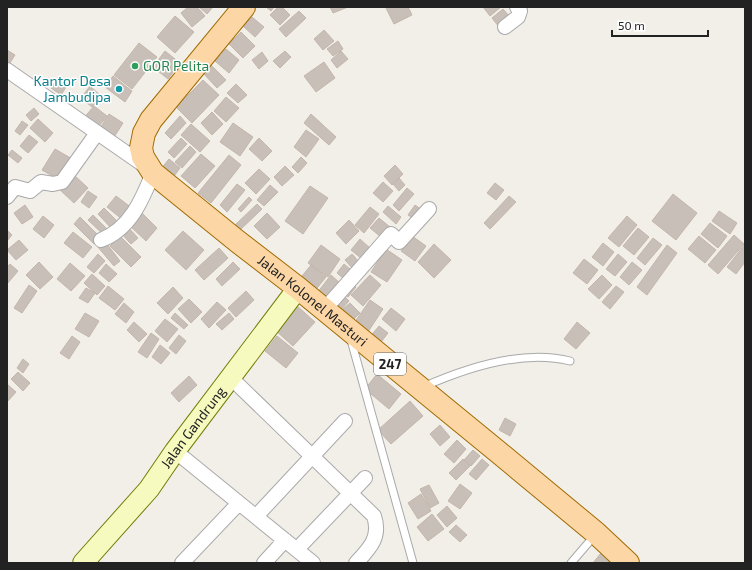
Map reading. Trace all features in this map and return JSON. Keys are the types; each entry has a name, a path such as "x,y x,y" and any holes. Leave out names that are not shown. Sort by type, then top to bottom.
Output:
{"main road":[{"name":"Jalan Kolonel Masturi","path":"244,7 151,120 144,133 141,148 151,171 236,241 298,288 347,330 420,388 596,533 628,563"}],"street":[{"path":"504,28 518,16 520,11 517,7"},
{"path":"7,70 151,171 140,204 118,230 102,240"},
{"path":"7,197 15,187 30,191 41,182 53,184 62,182 97,133"},
{"path":"324,310 391,234 399,242 429,209"},
{"name":"Jalan Gandrung","path":"83,563 149,489 175,451 298,288"},
{"path":"230,377 374,516 378,526 377,533 368,550 356,563"},
{"path":"261,511 345,421"},
{"path":"175,451 313,563"},
{"path":"302,544 365,478"},
{"path":"182,563 239,503"},
{"path":"264,563 285,540"}],"lane":[{"path":"347,330 413,563"},
{"path":"420,388 467,369 522,358 554,357 570,361"},
{"path":"571,563 596,533"}],"building":[{"path":"188,7 197,7 205,16 192,27 181,13"},
{"path":"199,7 213,7 207,14"},
{"path":"266,7 274,7 271,11"},
{"path":"278,7 282,7 290,15 280,25 270,15"},
{"path":"330,7 348,7 333,13"},
{"path":"408,7 412,15 394,24 386,8"},
{"path":"483,7 501,7 490,16"},
{"path":"503,9 510,17 499,27 492,18"},
{"path":"299,11 306,18 286,37 279,29"},
{"path":"175,16 194,32 175,53 157,37"},
{"path":"252,17 264,27 255,37 243,26"},
{"path":"324,30 334,41 323,50 314,39"},
{"path":"241,32 255,46 243,58 229,44"},
{"path":"338,41 343,49 333,56 327,49"},
{"name":"GOR Pelita","path":"139,43 157,57 132,89 114,75"},
{"path":"226,49 239,60 229,73 215,61"},
{"path":"7,50 15,55 8,66 7,65"},
{"path":"165,51 180,63 168,79 153,67"},
{"path":"285,51 291,57 280,68 273,61"},
{"path":"341,51 348,59 337,68 331,60"},
{"path":"262,52 268,61 259,69 252,60"},
{"path":"324,62 335,78 316,92 304,76"},
{"path":"211,65 226,80 217,88 203,73"},
{"name":"Kantor Desa Jambudipa","path":"113,76 132,91 125,102 105,87"},
{"path":"58,78 68,84 61,95 51,88"},
{"path":"203,80 219,95 192,123 176,107"},
{"path":"236,84 247,95 238,103 227,93"},
{"path":"90,86 101,96 92,107 81,98"},
{"path":"226,97 239,108 226,122 214,111"},
{"path":"94,106 107,116 95,131 82,120"},
{"path":"34,108 39,114 31,121 26,115"},
{"path":"212,112 223,124 212,135 201,123"},
{"path":"109,114 123,123 111,142 97,133"},
{"path":"311,114 336,137 329,145 304,123"},
{"path":"180,116 186,123 171,139 165,133"},
{"path":"38,119 53,133 45,142 30,128"},
{"path":"22,121 28,125 20,135 15,131"},
{"path":"233,123 253,137 240,156 220,142"},
{"path":"191,124 210,141 200,152 181,135"},
{"path":"306,130 319,139 306,157 294,147"},
{"path":"29,135 38,142 28,153 20,146"},
{"path":"181,138 187,144 174,158 168,152"},
{"path":"259,138 272,151 262,161 249,149"},
{"path":"190,146 196,152 182,168 175,162"},
{"path":"55,149 74,160 61,181 42,170"},
{"path":"12,150 22,158 18,163 8,155"},
{"path":"201,154 215,166 195,188 181,176"},
{"path":"229,155 241,165 211,203 198,193"},
{"path":"301,157 307,163 298,173 292,167"},
{"path":"169,159 180,168 172,179 160,170"},
{"path":"395,165 403,174 392,185 384,176"},
{"path":"285,166 294,175 282,186 274,177"},
{"path":"259,169 270,179 256,194 245,183"},
{"path":"73,174 88,188 74,203 59,189"},
{"path":"399,178 405,185 399,191 393,184"},
{"path":"383,182 393,191 383,202 373,193"},
{"path":"495,183 504,190 496,200 487,193"},
{"path":"237,184 245,190 227,212 220,205"},
{"path":"270,185 278,192 264,206 257,200"},
{"path":"310,186 328,198 303,234 285,221"},
{"path":"407,188 414,194 399,211 393,205"},
{"path":"88,191 97,197 89,208 81,202"},
{"path":"673,194 697,213 676,240 652,221"},
{"path":"116,196 132,208 123,220 107,207"},
{"path":"509,196 516,202 490,229 484,223"},
{"path":"249,197 252,200 241,212 238,209"},
{"path":"257,204 262,209 239,231 234,226"},
{"path":"25,205 33,217 22,224 14,213"},
{"path":"415,205 422,210 416,220 408,215"},
{"path":"388,206 401,217 396,224 383,212"},
{"path":"370,207 379,214 364,233 355,225"},
{"path":"104,208 119,223 112,229 98,214"},
{"path":"719,211 737,223 730,234 712,221"},
{"path":"141,212 157,228 146,241 129,225"},
{"path":"267,213 280,227 267,239 254,226"},
{"path":"93,215 110,232 106,237 88,220"},
{"path":"43,216 54,225 44,238 33,229"},
{"path":"627,216 637,225 619,247 608,238"},
{"path":"80,217 100,237 94,244 74,224"},
{"path":"379,218 390,227 381,237 370,228"},
{"path":"349,220 359,231 346,244 336,233"},
{"path":"710,223 727,236 718,248 701,234"},
{"path":"127,226 138,238 131,244 120,232"},
{"path":"638,228 649,237 634,255 623,246"},
{"path":"7,230 12,235 7,241"},
{"path":"183,231 204,250 186,270 165,250"},
{"path":"73,232 92,247 83,258 64,243"},
{"path":"734,235 744,244 718,274 708,265"},
{"path":"120,236 141,257 131,267 110,246"},
{"path":"412,236 426,246 415,261 401,251"},
{"path":"699,236 716,250 705,263 688,249"},
{"path":"653,238 662,245 645,265 637,258"},
{"path":"360,239 371,249 362,259 351,250"},
{"path":"19,240 28,250 16,260 7,250"},
{"path":"104,240 120,261 114,266 97,246"},
{"path":"603,243 614,252 603,266 592,257"},
{"path":"434,244 451,260 434,278 418,262"},
{"path":"745,244 745,262 736,274 727,267"},
{"path":"321,245 340,259 328,277 308,263"},
{"path":"667,245 677,253 647,295 637,287"},
{"path":"219,248 228,258 204,280 195,270"},
{"path":"386,249 402,260 387,282 371,272"},
{"path":"98,254 105,261 94,273 87,267"},
{"path":"352,254 360,263 353,269 345,260"},
{"path":"618,254 627,262 615,276 606,269"},
{"path":"584,259 598,270 587,284 573,273"},
{"path":"39,262 53,277 40,289 26,275"},
{"path":"233,262 240,269 222,286 216,279"},
{"path":"632,262 642,270 629,285 620,277"},
{"path":"70,263 85,276 71,291 57,279"},
{"path":"10,264 18,271 7,284 7,267"},
{"path":"106,264 117,274 109,282 99,273"},
{"path":"344,264 351,270 344,279 337,273"},
{"path":"311,265 326,277 313,293 298,281"},
{"path":"92,274 105,286 97,295 84,283"},
{"path":"331,275 341,284 328,301 317,293"},
{"path":"370,275 381,285 363,306 351,295"},
{"path":"602,275 612,285 599,299 588,289"},
{"path":"351,283 356,287 348,297 342,293"},
{"path":"29,285 37,291 22,313 14,308"},
{"path":"108,286 124,299 115,310 99,298"},
{"path":"616,286 624,292 610,309 602,302"},
{"path":"173,287 183,298 168,314 157,303"},
{"path":"86,288 95,293 88,303 79,298"},
{"path":"246,291 254,300 236,317 228,308"},
{"path":"342,294 349,301 340,311 333,305"},
{"path":"189,299 202,312 191,323 178,309"},
{"path":"370,300 383,309 366,335 352,326"},
{"path":"217,302 226,310 209,328 201,319"},
{"path":"124,303 134,312 126,323 115,314"},
{"path":"350,303 360,313 354,319 343,309"},
{"path":"296,305 315,322 293,346 275,330"},
{"path":"391,308 405,319 396,331 382,319"},
{"path":"85,313 99,321 89,337 75,329"},
{"path":"175,313 188,325 184,329 171,318"},
{"path":"229,313 234,319 222,330 216,324"},
{"path":"165,319 178,329 167,342 155,331"},
{"path":"134,322 147,334 139,342 127,330"},
{"path":"577,322 590,333 576,349 564,339"},
{"path":"379,326 388,333 378,346 369,338"},
{"path":"151,333 159,339 147,358 138,352"},
{"path":"179,335 186,341 176,354 169,348"},
{"path":"72,336 80,342 69,359 60,353"},
{"path":"277,336 298,353 286,368 265,351"},
{"path":"160,345 170,353 161,364 152,357"},
{"path":"23,359 29,364 23,373 17,368"},
{"path":"18,372 30,383 23,391 11,379"},
{"path":"377,374 401,394 389,409 365,389"},
{"path":"189,376 197,385 179,402 171,393"},
{"path":"7,384 16,392 8,401 7,400"},
{"path":"410,401 423,416 391,444 378,430"},
{"path":"505,418 516,424 510,436 499,430"},
{"path":"440,425 450,437 440,446 430,434"},
{"path":"457,440 466,449 454,463 444,454"},
{"path":"473,450 480,456 471,466 464,460"},
{"path":"463,459 470,466 456,480 449,473"},
{"path":"482,459 489,465 476,480 469,474"},
{"path":"460,484 472,493 460,509 448,501"},
{"path":"429,485 439,503 430,508 420,489"},
{"path":"421,494 431,511 418,519 408,503"},
{"path":"447,506 457,518 447,527 437,515"},
{"path":"432,514 444,529 428,541 417,527"},
{"path":"456,525 467,535 460,542 449,532"},
{"path":"601,553 611,561 610,563 593,563"}],"place":[{"name":"GOR Pelita","path":"135,66"},
{"name":"Kantor Desa Jambudipa","path":"119,89"}]}
